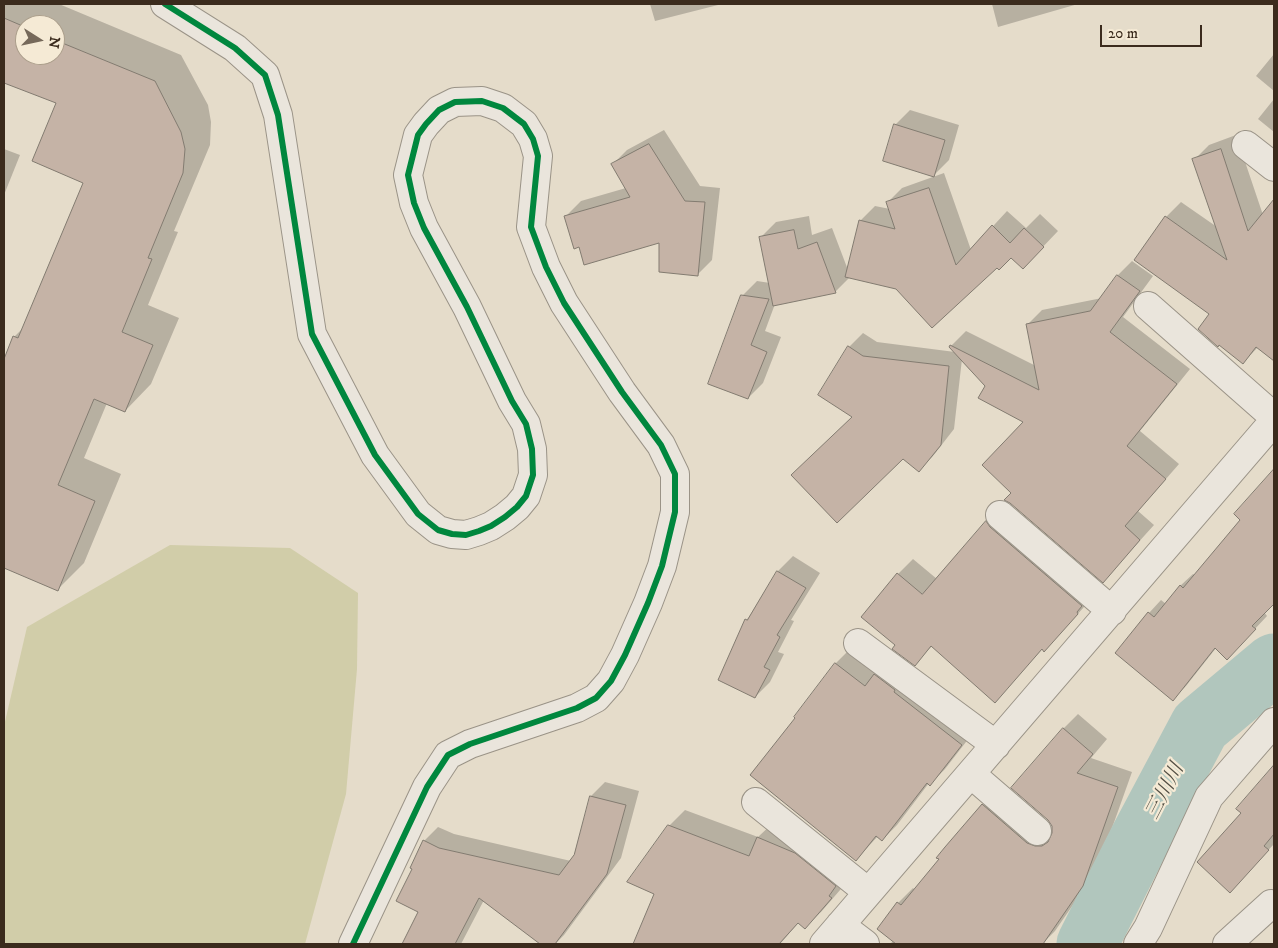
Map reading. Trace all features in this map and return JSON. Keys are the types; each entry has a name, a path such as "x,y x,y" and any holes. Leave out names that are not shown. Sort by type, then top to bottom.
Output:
{"street":[{"path":"164,4 235,48 265,76 278,116 312,334 375,455 418,514 438,530 452,534 466,535 480,531 505,517 517,507 526,496 532,475 532,449 526,424 512,401 467,307 424,228 414,203 408,175 418,135 439,110 455,102 482,101 502,108 524,124 533,139 538,156 532,227 546,267 564,303 622,392 661,445 674,474 675,512 662,566 612,681 596,698 577,708 470,744 448,755 427,787 353,944"},
{"path":"1246,145 1274,168"},
{"path":"1148,306 1274,417"},
{"path":"865,944 832,934 1274,422"},
{"path":"1000,515 1112,611"},
{"path":"858,643 996,746"},
{"path":"1138,944 1148,928 1209,797 1274,722"},
{"path":"971,774 1037,831"},
{"path":"756,802 868,892"},
{"path":"1227,944 1271,904"}],"shaded area":[{"path":"170,545 290,548 358,593 357,669 346,794 305,944 4,944 4,726 27,627"}],"building":[{"path":"4,18 15,23 15,65 65,65 65,44 155,81 181,132 185,149 183,173 148,258 152,259 122,332 153,345 125,412 94,399 58,485 95,501 58,591 4,568 4,359 13,336 18,338 83,183 32,161 56,103 4,83"},
{"path":"894,124 945,140 934,177 883,161"},
{"path":"649,144 685,201 705,202 698,276 659,272 659,243 584,265 579,247 574,249 564,216 630,197 611,164"},
{"path":"1221,149 1248,231 1274,199 1274,361 1256,347 1243,364 1219,345 1218,347 1198,329 1209,314 1134,260 1165,216 1227,260 1192,159"},
{"path":"929,188 956,265 992,225 1010,243 1024,228 1044,247 1023,269 1011,258 999,270 997,268 932,328 896,289 845,277 859,220 895,229 886,202"},
{"path":"794,230 798,249 817,242 836,293 773,306 759,237"},
{"path":"1117,275 1140,291 1110,332 1177,384 1127,446 1166,479 1125,526 1140,540 1103,583 1010,503 1004,500 1011,493 982,465 1023,422 978,398 985,386 949,347 950,345 1039,390 1026,324 1090,311"},
{"path":"741,295 769,299 751,345 767,352 748,399 708,384"},
{"path":"848,346 863,356 949,366 941,445 919,472 903,459 837,523 791,475 852,417 818,395"},
{"path":"1274,469 1274,604 1252,626 1256,629 1227,660 1215,648 1173,701 1115,653 1148,612 1154,617 1180,585 1183,588 1240,520 1234,514"},
{"path":"986,521 990,527 1082,606 1077,612 1078,614 1044,652 1042,649 995,703 931,646 915,666 892,649 895,645 861,617 897,573 922,594"},
{"path":"777,571 806,588 777,635 780,637 764,667 770,670 755,698 718,680 745,619 747,620"},
{"path":"835,663 865,686 874,674 962,745 930,786 927,783 882,841 876,836 856,861 750,775"},
{"path":"1063,728 1093,754 1077,773 1118,787 1083,886 1043,944 896,944 877,929 897,902 901,905 939,859 936,858 982,804 1027,843 1042,846 1048,842 1052,833 1052,826 1048,820 1011,788"},
{"path":"1274,765 1274,834 1264,846 1269,850 1230,893 1197,862 1241,813 1236,809"},
{"path":"590,796 626,805 607,874 555,944 540,944 479,898 455,944 402,944 418,912 396,901 412,869 410,868 423,840 439,848 559,875 574,855"},
{"path":"668,825 749,856 757,837 795,853 836,886 829,896 832,898 805,929 798,923 779,944 633,944 654,894 627,882"}],"waterway":[{"name":"三川川","path":"1087,944 1200,726 1274,664"}],"cycle path":[{"path":"165,4 235,48 265,75 278,115 312,334 375,455 418,514 438,530 452,534 466,535 479,531 491,526 517,507 526,496 533,475 532,449 526,424 512,401 467,307 424,228 414,203 408,175 418,135 439,110 455,102 482,101 503,108 524,124 533,139 538,156 531,227 546,267 564,303 622,392 661,445 675,474 675,512 662,566 625,655 611,681 596,698 577,708 470,744 448,755 427,787 353,944"}]}
